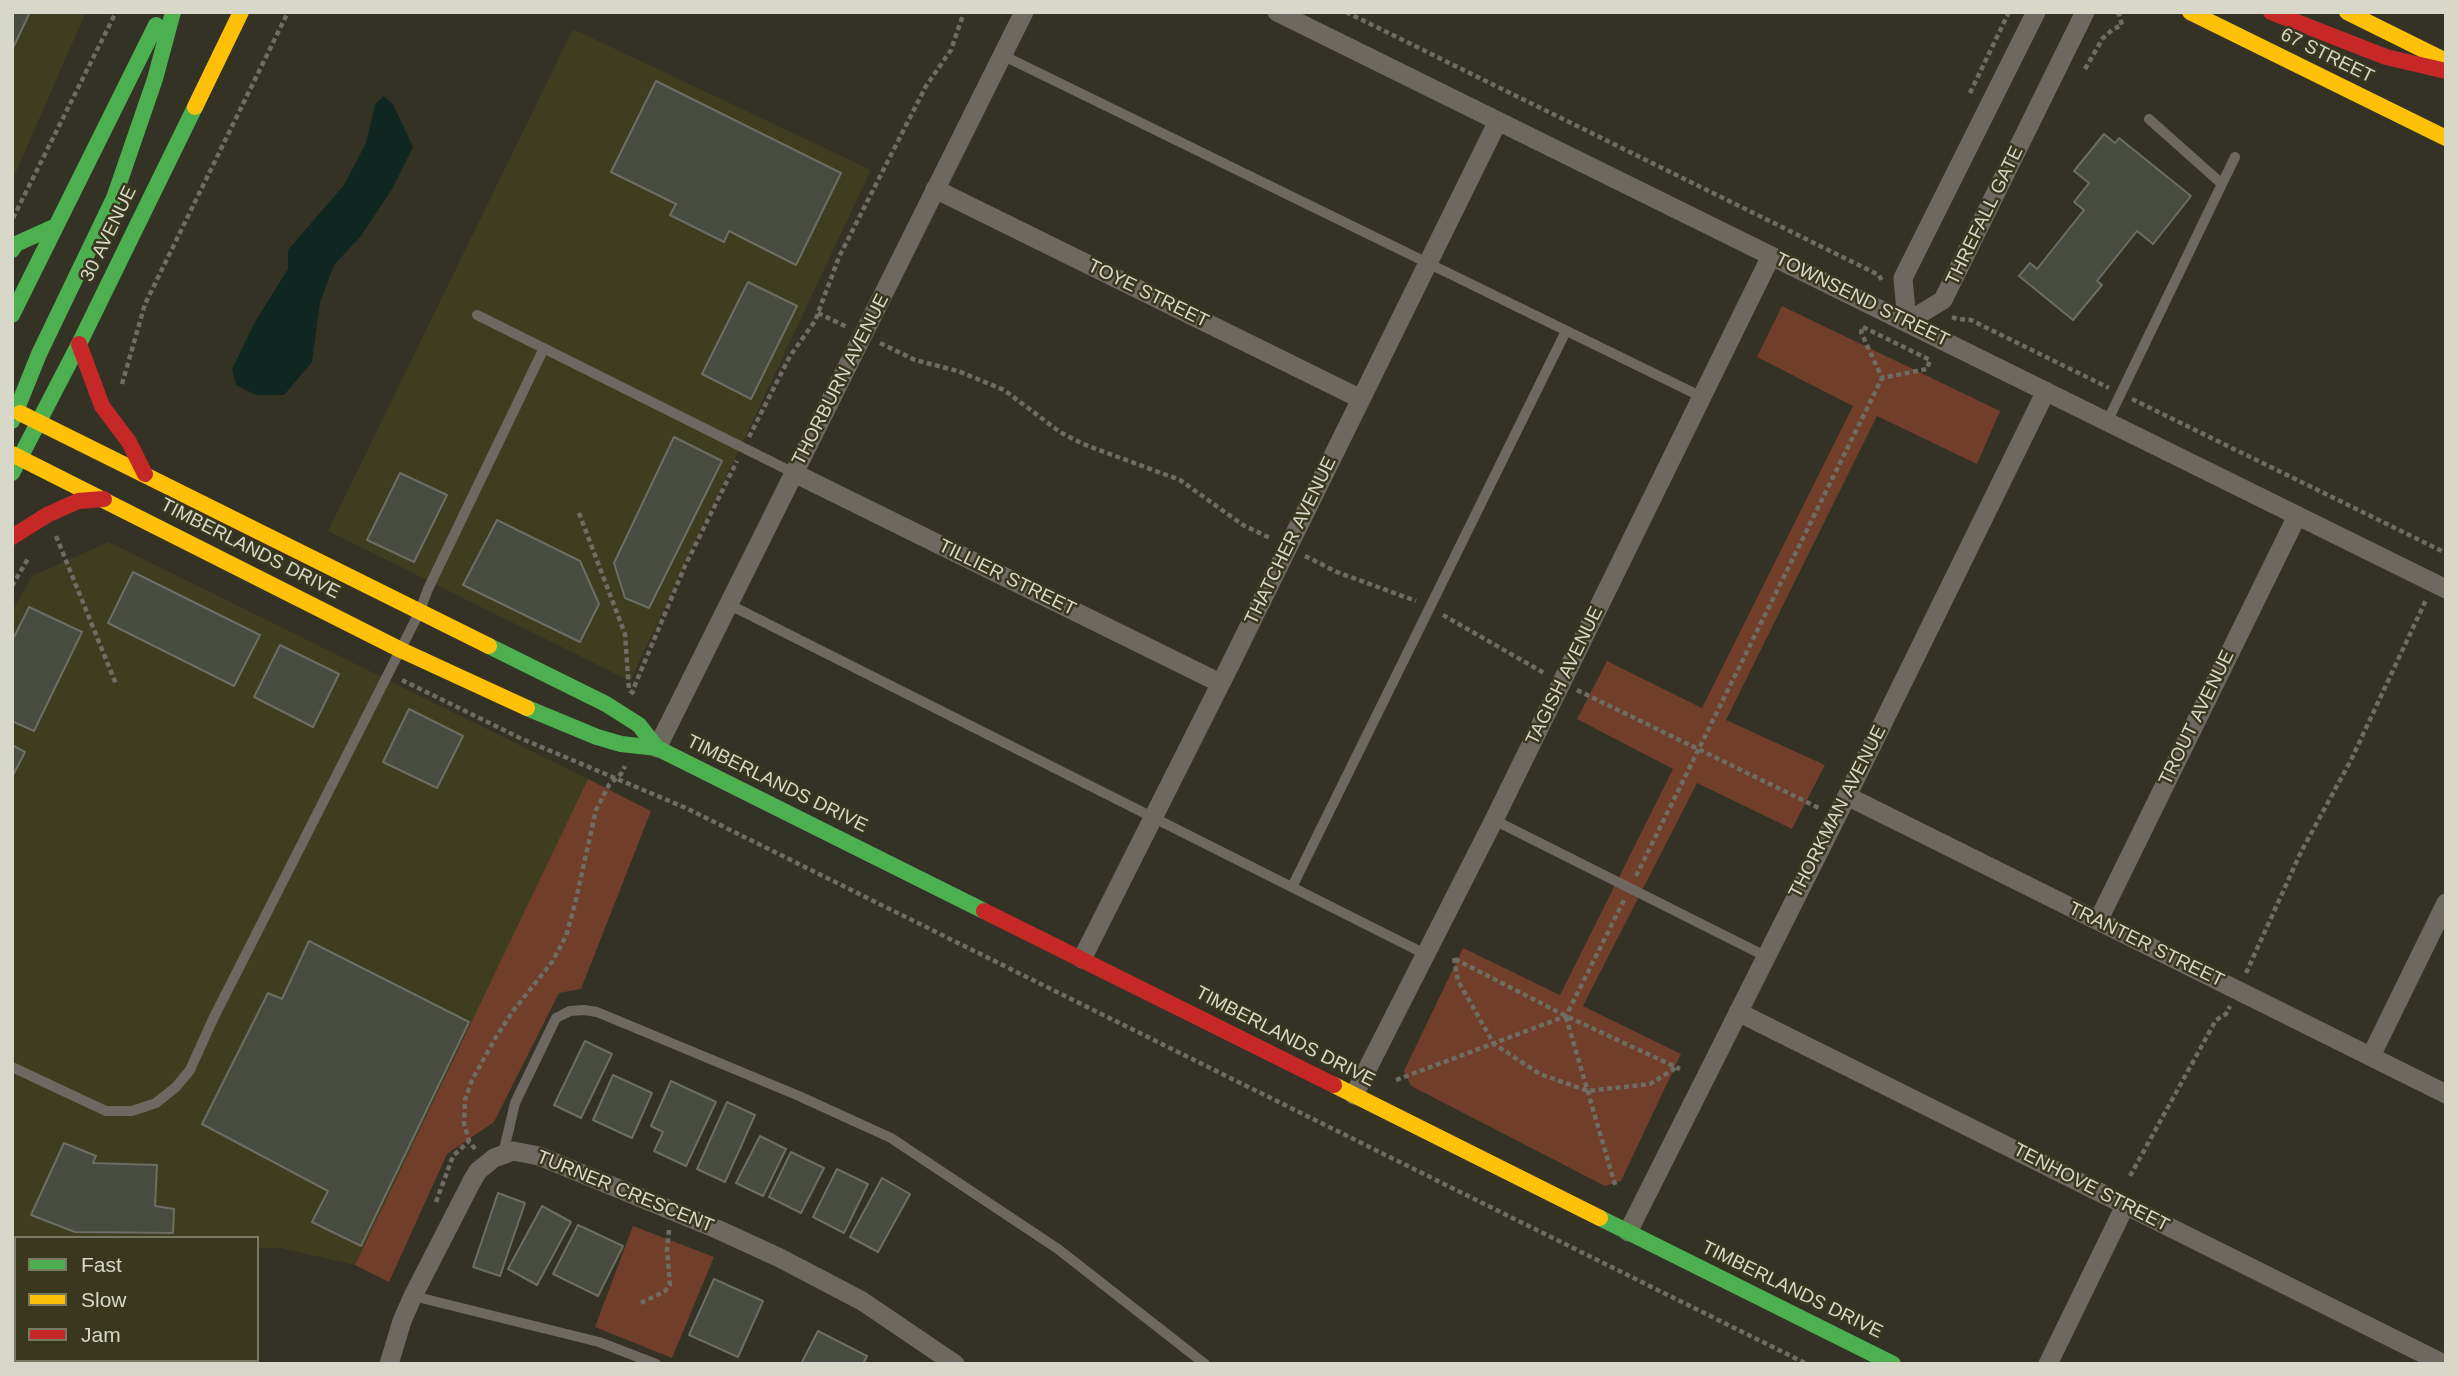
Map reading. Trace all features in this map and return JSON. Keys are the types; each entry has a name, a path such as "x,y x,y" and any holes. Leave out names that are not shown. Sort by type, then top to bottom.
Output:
{"street":[{"path":"12,315 162,12"},
{"path":"13,414 114,198 155,79 173,12"},
{"name":"30 AVENUE","path":"12,472 15,452 38,423 79,344 241,12"},
{"name":"THORBURN AVENUE","path":"657,748 1024,12"},
{"name":"TOWNSEND STREET","path":"1277,12 2297,516 2437,593"},
{"path":"1907,323 1903,278 2036,12"},
{"name":"THREFALL GATE","path":"1907,323 1943,300 2085,12"},
{"name":"67 STREET","path":"2190,12 2446,138"},
{"path":"2271,12 2386,57 2446,71"},
{"path":"2347,12 2446,61"},
{"name":"THATCHER AVENUE","path":"1082,959 1498,121"},
{"name":"TOYE STREET","path":"935,189 1361,399"},
{"path":"12,250 16,244 56,226"},
{"name":"TAGISH AVENUE","path":"1354,1095 1427,955 1771,256"},
{"path":"79,344 102,406 129,442 145,474"},
{"name":"THORKMAN AVENUE","path":"1628,1233 2046,391"},
{"name":"TIMBERLANDS DRIVE","path":"13,414 38,423 145,474 606,704 639,725 657,748"},
{"name":"TIMBERLANDS DRIVE","path":"15,452 401,650 505,699 597,737 621,744 657,748 1893,1364"},
{"name":"TILLIER STREET","path":"794,472 1220,683"},
{"path":"12,537 47,515 78,501 104,499"},
{"name":"TROUT AVENUE","path":"2098,921 2297,516"},
{"name":"TRANTER STREET","path":"1847,796 2446,1094"},
{"path":"2371,1056 2446,904"},
{"name":"TENHOVE STREET","path":"1738,1012 2444,1364"},
{"name":"TURNER CRESCENT","path":"494,1159 524,1152 539,1156 780,1258 834,1285 889,1318 955,1364"},
{"path":"389,1364 413,1296 471,1181 494,1159"},
{"path":"2048,1364 2126,1206"}],"lane":[{"path":"1002,55 1702,397"},
{"path":"2149,119 2221,184"},
{"path":"2107,422 2235,157"},
{"path":"477,315 794,472"},
{"path":"1293,887 1566,331"},
{"path":"12,1067 106,1111 132,1111 156,1103 176,1087 190,1070 213,1018 401,650 544,348"},
{"path":"727,604 1427,955"},
{"path":"1494,820 1765,956"},
{"path":"494,1159 515,1103 556,1018 570,1011 597,1012 799,1096 891,1138 1058,1249 1205,1364"},
{"path":"413,1296 599,1342 656,1364"}],"path":[{"path":"12,219 116,12"},
{"path":"122,379 145,304 288,12"},
{"path":"632,692 685,566 790,356 818,313 839,257 926,86 951,50 964,12"},
{"path":"1346,12 1879,275 1884,283"},
{"path":"2085,69 2103,38 2122,25 2116,12"},
{"path":"818,313 850,329"},
{"path":"1958,319 1971,320 2446,553"},
{"path":"1863,327 1930,360 1927,369 1882,378 1861,332 1863,327"},
{"path":"876,341 915,360 958,371 1004,390 1060,432 1083,444 1180,480 1243,525 1337,572 1429,607 1549,676"},
{"path":"1396,1080 1566,1016 1882,378"},
{"path":"579,513 625,634 629,690 639,698"},
{"path":"64,530 55,533 116,684"},
{"path":"2253,960 2301,852 2437,593"},
{"path":"416,687 530,743 723,827 1807,1364"},
{"path":"1572,687 1821,810"},
{"path":"494,1159 469,1141 464,1123 465,1100 472,1080 496,1037 552,962 566,936 596,810 609,785 617,779 625,764"},
{"path":"1454,958 1566,1016 1678,1068 1650,1084 1588,1091 1540,1074 1494,1044 1458,981 1454,958"},
{"path":"2130,1177 2216,1020 2226,1014 2233,1000"},
{"path":"1566,1016 1616,1188"},
{"path":"641,1303 665,1292 670,1284 668,1234 674,1212"}],"shaded area":[{"path":"12,12 86,12 12,181"},
{"path":"573,29 871,170 630,681 328,531"},
{"path":"1782,306 2000,411 1977,464 1877,416 1726,720 1825,765 1792,829 1697,783 1583,1006 1681,1054 1621,1181 1605,1186 1411,1086 1404,1071 1463,948 1560,995 1673,769 1577,719 1607,661 1702,708 1853,406 1757,357"},
{"path":"109,542 588,779 481,1014 355,1265 280,1248 259,1248 259,1236 14,1236 12,1246 12,612 32,576"},
{"path":"588,779 651,811 581,989 559,993 494,1122 447,1154 389,1282 355,1265"},
{"path":"633,1226 714,1257 672,1358 595,1327"},
{"path":"14,1246 14,1362 110,1364 12,1364"}],"water":[{"path":"383,96 393,104 413,147 392,189 361,236 334,265 320,302 312,362 284,395 256,395 236,385 232,369 255,322 288,269 288,250 344,185 366,143 375,105"}],"building":[{"path":"12,12 30,12 12,50"},
{"path":"656,81 841,173 796,265 729,231 724,242 670,215 676,204 611,172"},
{"path":"2104,134 2115,143 2119,138 2191,196 2153,244 2137,231 2097,281 2102,285 2073,320 2019,276 2030,263 2037,269 2084,210 2074,202 2089,183 2074,171"},
{"path":"748,282 797,306 751,399 702,374"},
{"path":"674,437 722,461 649,608 625,598 614,563"},
{"path":"400,473 447,495 414,562 367,540"},
{"path":"497,520 580,561 599,604 580,642 463,585"},
{"path":"133,572 260,635 234,686 108,623"},
{"path":"29,607 82,632 34,731 12,721 12,641"},
{"path":"280,645 339,674 313,727 254,697"},
{"path":"409,709 463,736 437,788 383,762"},
{"path":"12,745 25,752 12,777"},
{"path":"309,941 469,1022 361,1246 312,1222 328,1191 202,1124 268,993 282,999"},
{"path":"585,1041 612,1054 581,1118 554,1105"},
{"path":"613,1075 652,1093 632,1138 593,1120"},
{"path":"671,1081 716,1102 686,1166 654,1151 663,1132 651,1126"},
{"path":"727,1102 755,1115 725,1182 697,1169"},
{"path":"760,1136 786,1149 763,1196 736,1183"},
{"path":"64,1143 96,1156 93,1163 157,1165 155,1206 174,1209 173,1233 75,1232 31,1215"},
{"path":"791,1152 824,1168 801,1213 769,1197"},
{"path":"837,1169 868,1184 844,1233 813,1217"},
{"path":"882,1178 910,1194 878,1252 850,1237"},
{"path":"498,1193 525,1203 500,1276 473,1267"},
{"path":"542,1206 571,1222 537,1285 508,1269"},
{"path":"578,1225 623,1246 598,1296 553,1274"},
{"path":"714,1279 763,1301 738,1357 689,1335"},
{"path":"818,1331 867,1356 863,1364 801,1364"}],"traffic: fast":[{"path":"12,421 39,354 114,198 155,79 173,12"},
{"path":"12,315 156,25"},
{"path":"12,473 79,344 195,107"},
{"path":"12,250 16,244 56,226"},
{"path":"489,646 606,704 639,725 657,748"},
{"path":"527,708 597,737 621,744 657,748 984,911"},
{"path":"1600,1218 1893,1364"}],"traffic: slow":[{"path":"195,107 241,12"},
{"path":"2190,12 2446,138"},
{"path":"2347,12 2444,60"},
{"path":"20,413 489,646"},
{"path":"12,454 401,650 527,708"},
{"path":"1334,1085 1600,1218"}],"traffic: jam":[{"path":"2271,12 2386,57 2446,71"},
{"path":"79,344 102,406 129,442 145,474"},
{"path":"12,537 47,515 78,501 104,499"},
{"path":"984,911 1334,1085"}]}
